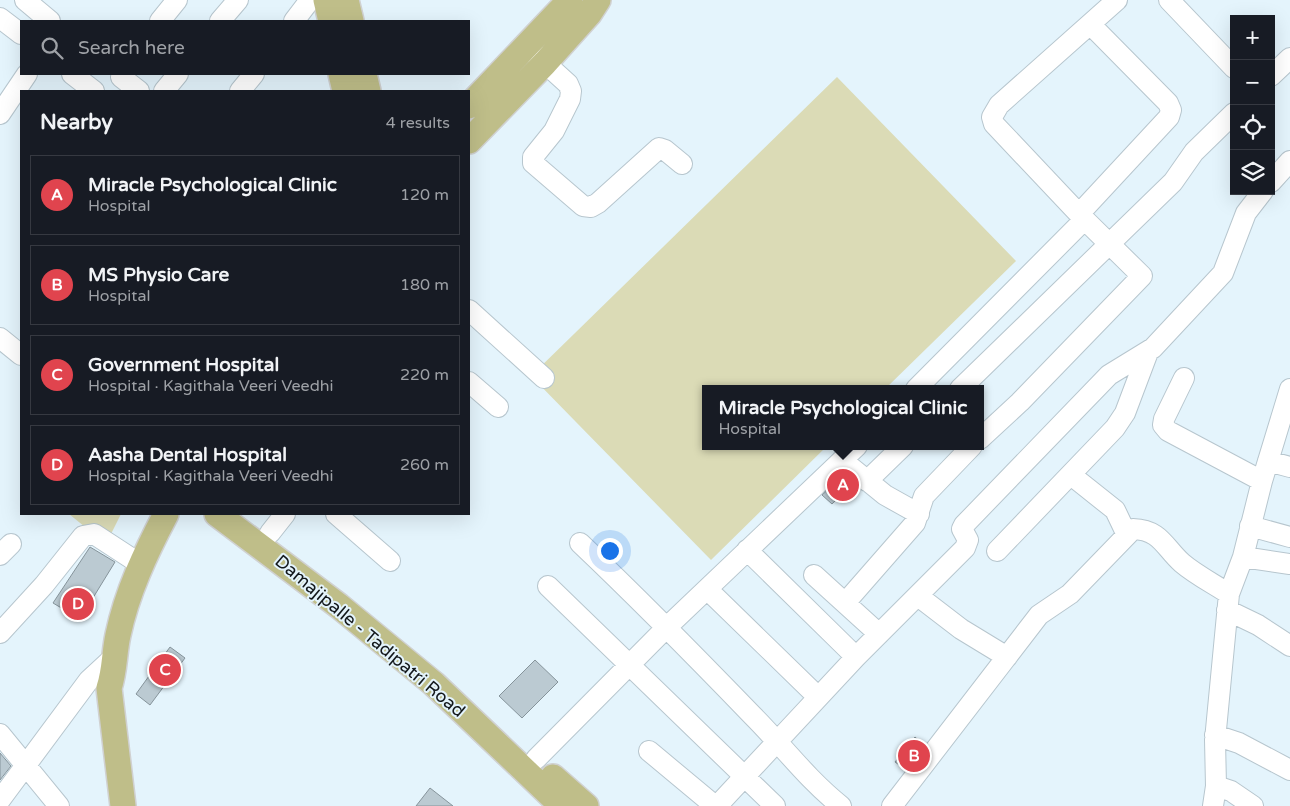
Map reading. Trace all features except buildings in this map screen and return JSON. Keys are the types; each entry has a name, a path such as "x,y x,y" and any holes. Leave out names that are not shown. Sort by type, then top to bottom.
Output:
{"main road":[{"path":"326,0 330,20"},
{"path":"346,0 351,20"},
{"path":"470,105 570,0"},
{"path":"470,140 545,63 599,2"},
{"path":"341,75 344,90"},
{"path":"364,75 368,90"},
{"path":"124,806 110,709 109,688 118,635 140,564 165,515"},
{"name":"Damajipalle - Tadipatri Road","path":"218,515 339,606 434,684 548,802"},
{"name":"Damajipalle - Tadipatri Road","path":"249,515 277,523 422,653 536,759 568,792 586,806"},
{"path":"114,666 120,687 135,806"}],"street":[{"path":"25,0 49,20"},
{"path":"221,20 238,0"},
{"path":"295,20 310,0"},
{"path":"984,434 1142,276 1081,217 994,124 992,117 999,105 1091,25 1116,0"},
{"path":"1169,0 1230,64"},
{"path":"0,18 20,33"},
{"path":"920,385 1081,217 1169,117 1171,110 1168,103 1091,25"},
{"path":"526,46 568,84 571,91 570,99 554,131 533,157 533,163 583,206 591,207 598,203 659,148 665,150 682,164"},
{"path":"1275,72 1290,58"},
{"path":"0,114 26,75"},
{"path":"73,75 93,90"},
{"path":"120,75 138,90"},
{"path":"165,90 177,75"},
{"path":"241,90 253,75"},
{"path":"964,385 1109,242 1173,182 1194,152 1230,117"},
{"path":"1275,178 1290,161"},
{"path":"649,751 716,806 856,657 968,544 962,529 964,526 1109,375 1148,352 1223,273 1246,213 1260,195"},
{"path":"470,311 544,378"},
{"path":"0,338 20,354"},
{"path":"997,551 1120,422 1148,352"},
{"path":"1184,378 1164,419 1164,425 1168,431 1262,481"},
{"path":"470,383 498,407"},
{"path":"1214,806 1216,786 1215,735 1228,602 1243,557 1262,481 1290,390"},
{"path":"536,759 667,627 853,450"},
{"path":"867,481 898,450"},
{"path":"845,604 915,523 924,496 968,450"},
{"path":"842,460 885,496 919,514"},
{"path":"1268,461 1290,467"},
{"path":"1071,475 1115,510 1126,534"},
{"path":"337,515 390,561"},
{"path":"1250,526 1290,537"},
{"path":"892,806 1039,615 1070,594 1126,534 1133,529 1147,529 1154,534 1182,563 1228,602 1290,646"},
{"path":"0,633 44,585 83,536 94,534 140,564"},
{"path":"580,543 667,627 777,740 808,778 841,806"},
{"path":"747,550 856,657"},
{"path":"1243,557 1290,564"},
{"path":"814,576 879,634"},
{"path":"548,586 775,806"},
{"path":"707,589 818,697"},
{"path":"918,596 961,629 1007,657"},
{"path":"0,800 89,680 114,666"},
{"path":"0,734 59,806"},
{"path":"1215,735 1239,743 1290,770"},
{"path":"1216,786 1231,791 1253,806"}],"green space":[{"path":"837,77 1016,261 889,385 702,385 702,450 823,450 711,560 531,376"},
{"path":"70,515 120,515 106,544"}],"place":[{"name":"Miracle Psychological Clinic","path":"843,485"},
{"name":"Aasha Dental Hospital","path":"78,604"},
{"name":"Government Hospital","path":"165,670"},
{"name":"MS Physio Care","path":"914,756"}]}
